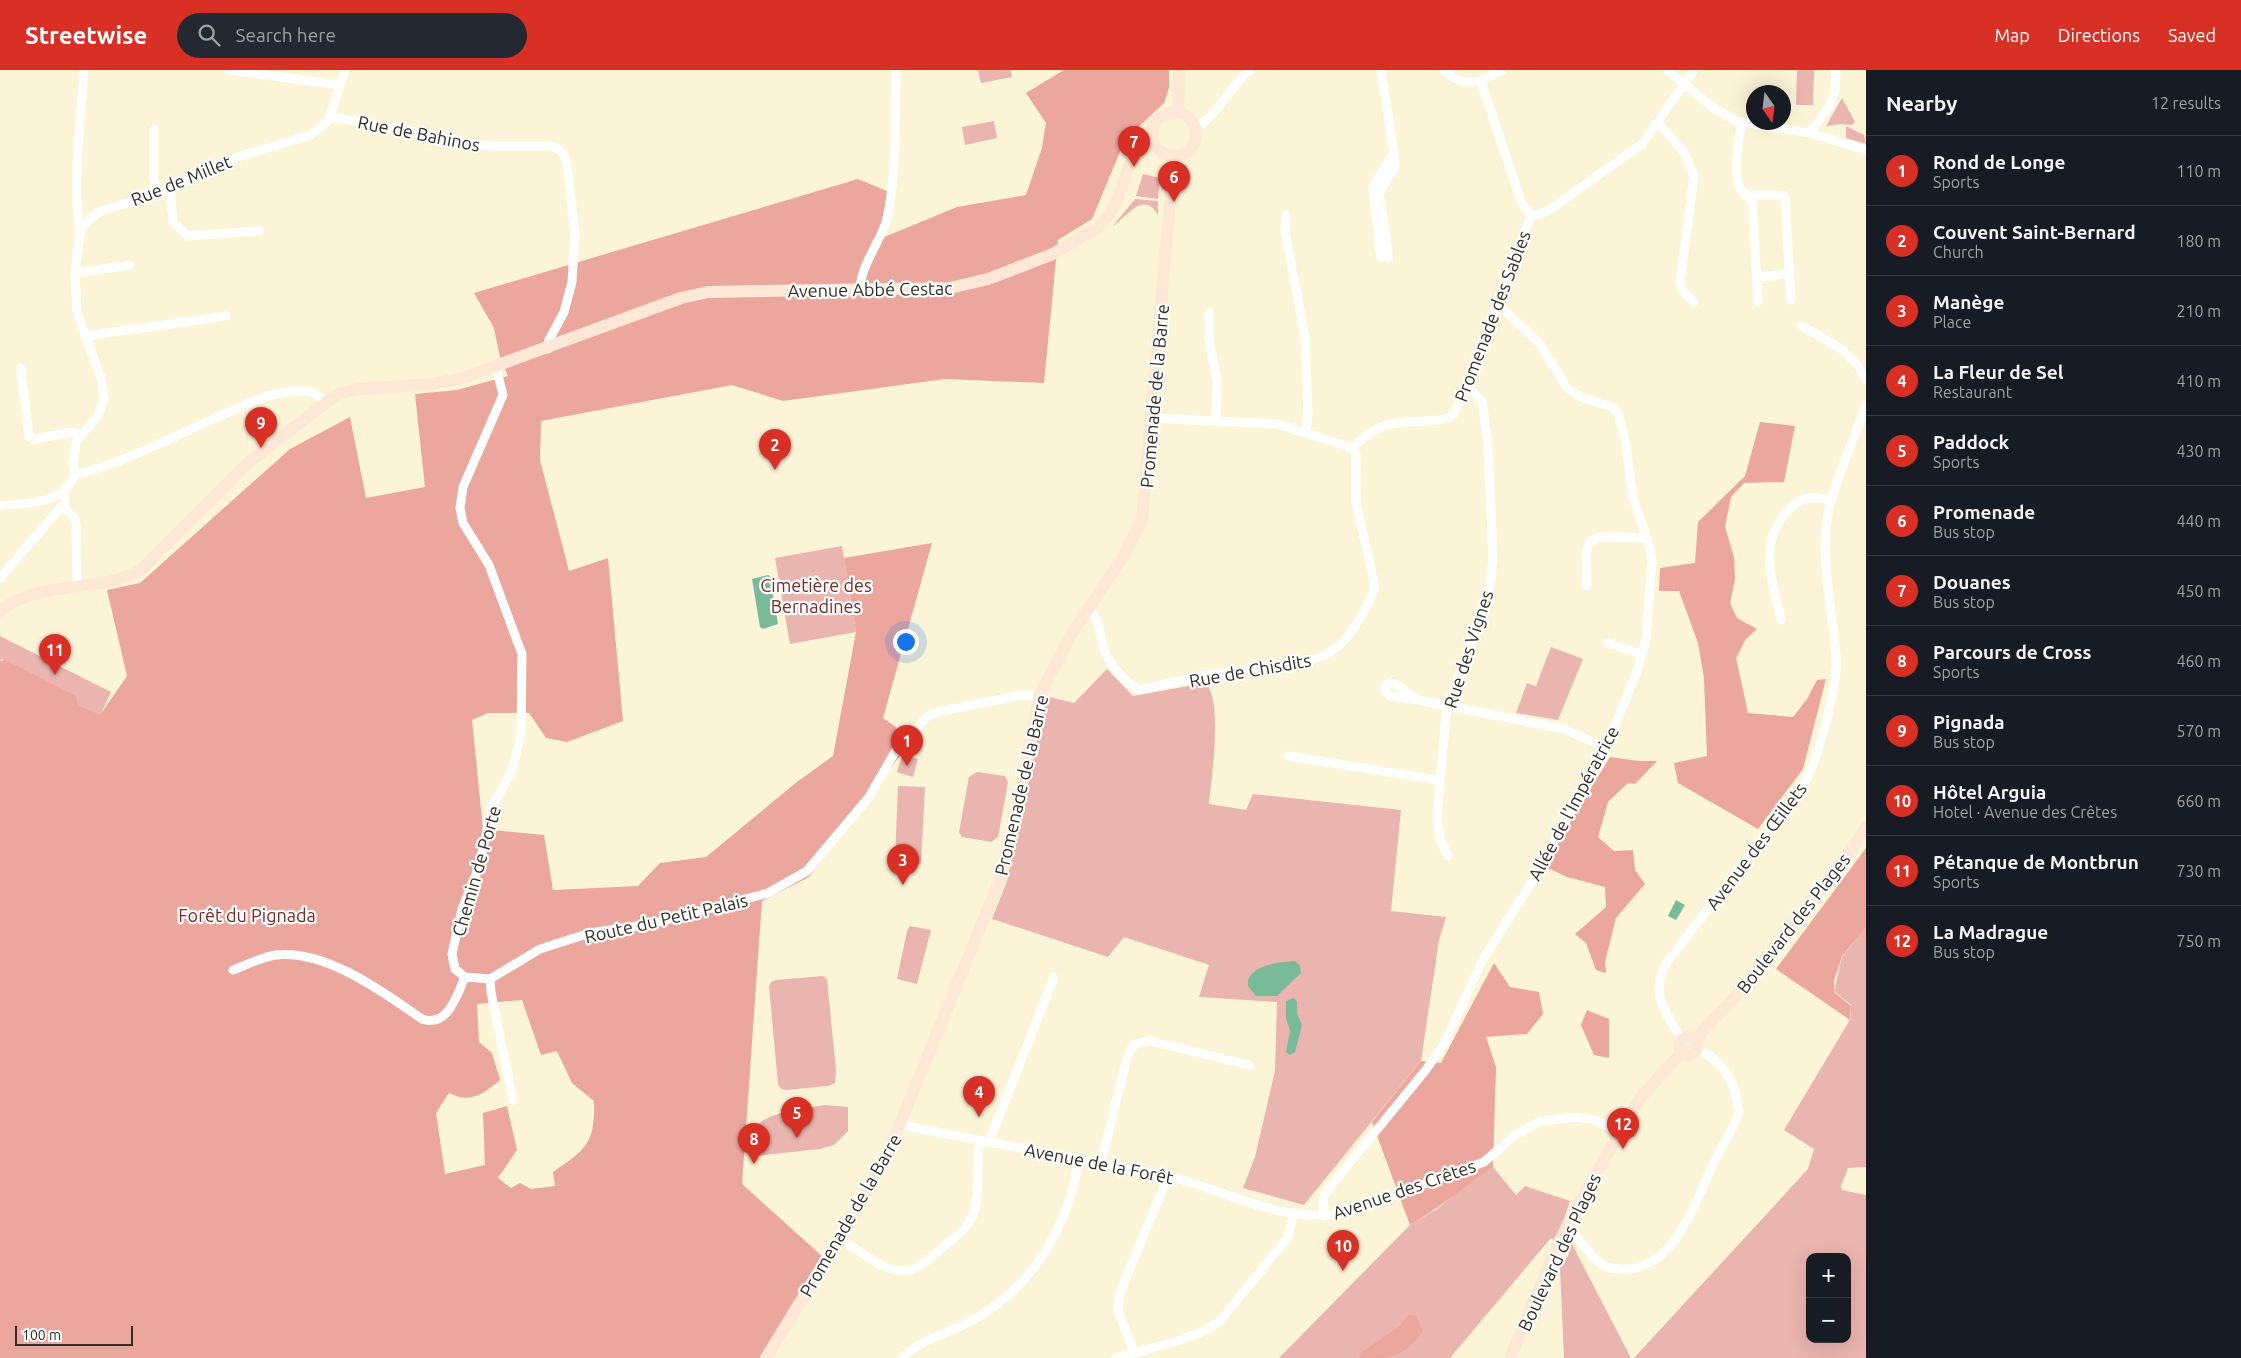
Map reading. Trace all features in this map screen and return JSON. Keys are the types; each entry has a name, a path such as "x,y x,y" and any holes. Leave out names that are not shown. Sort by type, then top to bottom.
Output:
{"main road":[{"path":"1178,113 1179,70"},
{"path":"1171,112 1188,118 1195,129 1196,135 1191,147 1186,152 1174,156 1162,152 1153,142 1152,130 1159,118 1171,112"},
{"name":"Avenue Abbé Cestac","path":"0,611 36,593 120,579 140,570 154,559 248,463 339,394 358,389 446,382 496,367 681,298 708,292 861,291 963,287 1053,254 1097,228 1109,216 1132,158 1153,142"},
{"name":"Promenade de la Barre","path":"766,1358 888,1153 1001,877 1026,767 1038,696 1067,640 1123,557 1142,519 1174,156"},
{"name":"Boulevard des Plages","path":"1696,1044 1848,854 1866,827"},
{"path":"1689,1036 1696,1044 1692,1054 1682,1052 1679,1046 1682,1039 1689,1036"},
{"name":"Boulevard des Plages","path":"1510,1358 1566,1227 1641,1097 1682,1052"}],"street":[{"path":"0,506 50,499 64,492 75,475 74,452 76,442 97,417 104,400 102,381 77,312 75,273 80,232 78,220 78,154 84,70"},
{"path":"229,70 340,85"},
{"path":"330,117 345,70"},
{"path":"861,291 863,275 886,221 892,186 896,70"},
{"path":"1195,129 1207,121 1235,84 1250,70"},
{"path":"1381,70 1394,154 1373,188 1385,258"},
{"path":"1444,70 1450,76 1461,81 1481,82 1502,70"},
{"path":"1666,70 1726,116 1742,123 1810,132 1866,150"},
{"name":"Promenade des Sables","path":"1354,448 1362,439 1386,424 1449,418 1455,412 1531,216 1548,211 1632,153 1658,122 1694,70"},
{"path":"1810,132 1830,105 1835,92 1836,70"},
{"path":"1481,82 1521,201 1531,216"},
{"name":"Rue de Millet","path":"80,232 91,218 101,211 158,194 228,160 311,135 324,125 330,117"},
{"name":"Rue de Bahinos","path":"330,117 408,130 464,144 551,146 560,149 565,155 567,165 575,234 572,282 564,312 548,340 548,348"},
{"path":"1658,122 1684,152 1694,176 1680,283 1682,291 1694,302"},
{"path":"1742,123 1738,148 1737,176 1740,187 1745,195 1752,200 1758,302"},
{"path":"154,128 154,180 158,194"},
{"path":"170,188 173,222 188,236 260,231"},
{"path":"1745,195 1783,195 1785,198 1791,300"},
{"path":"1286,216 1285,231 1305,337 1308,414 1306,432"},
{"path":"75,273 130,265"},
{"path":"1758,277 1789,274"},
{"name":"Allée de l'Impératrice","path":"1324,1216 1323,1199 1326,1192 1425,1071 1444,1044 1482,960 1528,888 1606,748 1646,640 1652,560 1647,538 1633,497 1625,440 1618,414 1612,407 1581,397 1567,388 1540,344 1498,304"},
{"path":"1209,313 1209,340 1217,381 1216,420"},
{"path":"86,336 226,316"},
{"path":"1802,326 1819,334 1845,353 1858,365 1866,380"},
{"name":"Chemin de Porte","path":"466,977 455,969 452,954 462,909 479,867 492,807 512,771 521,735 522,654 489,565 463,523 460,508 463,487 503,395 496,367"},
{"path":"21,368 29,437 34,438 72,432 81,435"},
{"name":"Rue des Vignes","path":"1448,856 1440,839 1436,815 1448,705 1480,623 1489,594 1493,560 1488,445 1482,401 1466,386"},
{"path":"75,475 123,460 258,399 292,390 311,391 326,402"},
{"name":"Avenue des Œillets","path":"1682,1039 1661,1003 1659,991 1661,974 1667,962 1803,786 1812,770 1836,680 1837,658 1824,545 1832,500 1866,405"},
{"path":"1152,418 1277,424 1354,448"},
{"name":"Rue de Chisdits","path":"1089,607 1098,622 1107,657 1132,687 1139,690 1148,690 1203,676 1315,659 1331,653 1345,640 1374,590 1374,581 1356,502 1356,455 1354,448"},
{"path":"0,578 65,502 64,492"},
{"path":"1781,620 1769,558 1769,544 1773,531 1792,506 1808,498 1832,500"},
{"path":"62,506 74,517 76,524 78,585"},
{"path":"1587,586 1586,552 1591,540 1601,537 1647,538"},
{"path":"1608,643 1642,654"},
{"name":"Route du Petit Palais","path":"490,979 540,950 590,933 652,924 768,893 807,871 869,797 895,752 928,716 942,711 1022,694 1038,696"},
{"path":"1418,700 1564,729 1606,748"},
{"path":"1288,756 1439,780"},
{"path":"232,970 275,955 295,955 328,964 365,980 429,1022 441,1019 449,1010 466,977 490,979 513,1100"},
{"path":"839,1238 887,1268 898,1271 917,1267 961,1233 974,1213 976,1199 976,1152 984,1141 1054,977"},
{"path":"1101,1163 1128,1058 1134,1044 1150,1040 1249,1065"},
{"path":"1566,1227 1574,1232 1601,1263 1616,1269 1634,1268 1653,1262 1678,1236 1738,1112 1734,1086 1730,1077 1717,1061 1696,1044"},
{"name":"Avenue des Crêtes","path":"1293,1215 1324,1216 1354,1210 1484,1162 1516,1135 1541,1121 1575,1117 1608,1126 1619,1134"},
{"name":"Avenue de la Forêt","path":"901,1123 1168,1176 1200,1184 1278,1212 1293,1215"},
{"path":"902,1358 924,1341 973,1320 1010,1293 1028,1275 1048,1251 1060,1224 1079,1159"},
{"path":"1134,1352 1118,1311 1119,1295 1168,1176"},
{"path":"1116,1358 1192,1336 1208,1329 1221,1320 1288,1237 1293,1215"}],"green space":[{"path":"978,70 1011,70 1012,77 981,83"},
{"name":"Forêt du Pignada","path":"1064,70 1169,70 1169,88 1164,103 1125,140 1092,219 1058,240 1044,383 945,379 783,401 732,385 541,421 540,460 569,571 608,558 623,721 567,742 546,738 529,713 488,713 472,720 483,829 544,835 553,890 638,886 660,863 706,857 797,782 833,756 856,632 844,558 932,543 883,718 896,727 902,753 809,877 762,901 742,1184 824,1258 767,1358 0,1358 0,661 5,660 76,696 78,705 100,715 127,676 107,590 140,583 290,449 350,417 366,498 425,487 415,394 457,390 508,376 500,357 494,328 474,293 858,179 889,192 877,240 957,207 1026,195 1042,148 1046,123 1026,93","holes":["522,1000 541,1055 557,1051 572,1083 594,1101 593,1127 587,1144 574,1157 553,1172 555,1186 531,1189 520,1183 511,1188 498,1178 517,1150 507,1106 483,1113 485,1165 445,1174 436,1113 449,1093 464,1098 476,1096 500,1080 492,1053 479,1042 477,1004"]},
{"path":"1797,70 1814,70 1813,105 1796,105"},
{"path":"1842,98 1855,122 1851,125 1826,126"},
{"path":"994,121 997,138 965,145 962,127"},
{"path":"1846,126 1864,135 1866,144 1846,138"},
{"path":"1143,174 1160,178 1158,199 1136,196"},
{"path":"1135,199 1158,201 1158,215 1152,208 1141,205 1113,226"},
{"path":"1760,422 1795,426 1784,482 1744,483 1731,497 1725,527 1734,557 1735,579 1730,603 1737,618 1757,629 1746,639 1736,658 1748,713 1793,717 1807,699 1817,680 1826,679 1803,769 1758,829 1678,783 1674,763 1707,756 1704,678 1698,643 1679,591 1659,591 1660,568 1695,563 1698,522 1745,476"},
{"name":"Cimetière des Bernadines","path":"842,546 856,632 790,644 775,558"},
{"path":"0,636 111,692 100,716 78,705 2,659 0,661"},
{"path":"1551,647 1583,659 1558,720 1516,713 1527,683 1536,686"},
{"path":"1107,669 1133,696 1205,683 1211,692 1215,722 1214,759 1209,804 1246,810 1253,794 1401,810 1391,911 1446,917 1439,940 1421,1061 1304,1205 1243,1188 1255,1157 1275,1071 1277,1002 1199,997 1209,965 1124,937 1108,957 992,919 1007,881 1046,696 1074,703"},
{"path":"902,755 918,759 913,777 897,772"},
{"path":"1610,757 1639,761 1657,761 1635,784 1628,783 1608,802 1598,837 1614,851 1633,850 1635,870 1645,884 1616,918 1605,962 1606,973 1596,970 1586,943 1575,934 1606,907 1605,887 1567,877 1548,868 1554,849"},
{"path":"977,772 1005,776 1008,782 998,837 991,842 962,837 959,832 969,777"},
{"path":"898,786 925,787 921,863 917,865 898,864 895,860"},
{"path":"1866,848 1866,927 1842,956 1834,981 1834,992 1851,1006 1850,1020 1776,969"},
{"path":"910,926 931,930 917,984 897,979 907,931"},
{"path":"1866,926 1866,1167 1848,1168 1841,1186 1842,1190 1866,1195 1866,1358 1634,1358 1808,1169 1814,1149 1784,1130 1851,1018 1851,1005 1834,991 1842,957"},
{"path":"1494,963 1510,987 1539,992 1543,1014 1527,1034 1486,1037 1496,1067 1493,1167 1410,1225 1372,1122 1421,1061 1441,1063"},
{"path":"823,976 827,979 836,1070 835,1083 828,1086 781,1089 778,1084 769,986 771,982 776,980"},
{"path":"1587,1010 1609,1019 1609,1058 1594,1055 1581,1025"},
{"path":"825,1105 848,1107 848,1131 834,1145 820,1149 756,1156 751,1142 753,1131 761,1122 785,1112"},
{"path":"1493,1167 1516,1195 1525,1186 1570,1201 1564,1219 1573,1246 1631,1358 1564,1358 1560,1268 1569,1254 1551,1238 1450,1358 1279,1358 1410,1225 1437,1209 1462,1188"},
{"path":"1408,1315 1416,1316 1423,1332 1409,1347 1389,1357 1358,1358 1362,1352 1400,1326"}],"shaded area":[{"path":"770,576 778,624 763,629 760,627 752,579"},
{"path":"1676,900 1685,905 1676,920 1668,916"},
{"path":"1295,961 1300,966 1301,973 1277,996 1256,996 1248,986 1248,980 1256,970 1275,963"},
{"path":"1293,998 1297,1001 1297,1014 1302,1025 1295,1052 1290,1055 1286,1052 1290,1031 1286,1018 1286,1001"}],"place":[{"name":"Douanes","path":"1134,167"},
{"name":"Promenade","path":"1174,202"},
{"name":"Pignada","path":"261,448"},
{"name":"Couvent Saint-Bernard","path":"775,470"},
{"name":"Pétanque de Montbrun","path":"55,675"},
{"name":"Rond de Longe","path":"907,766"},
{"name":"Manège","path":"903,885"},
{"name":"La Fleur de Sel","path":"979,1117"},
{"name":"Paddock","path":"797,1138"},
{"name":"La Madrague","path":"1623,1149"},
{"name":"Parcours de Cross","path":"754,1164"},
{"name":"Hôtel Arguia","path":"1343,1271"}]}
